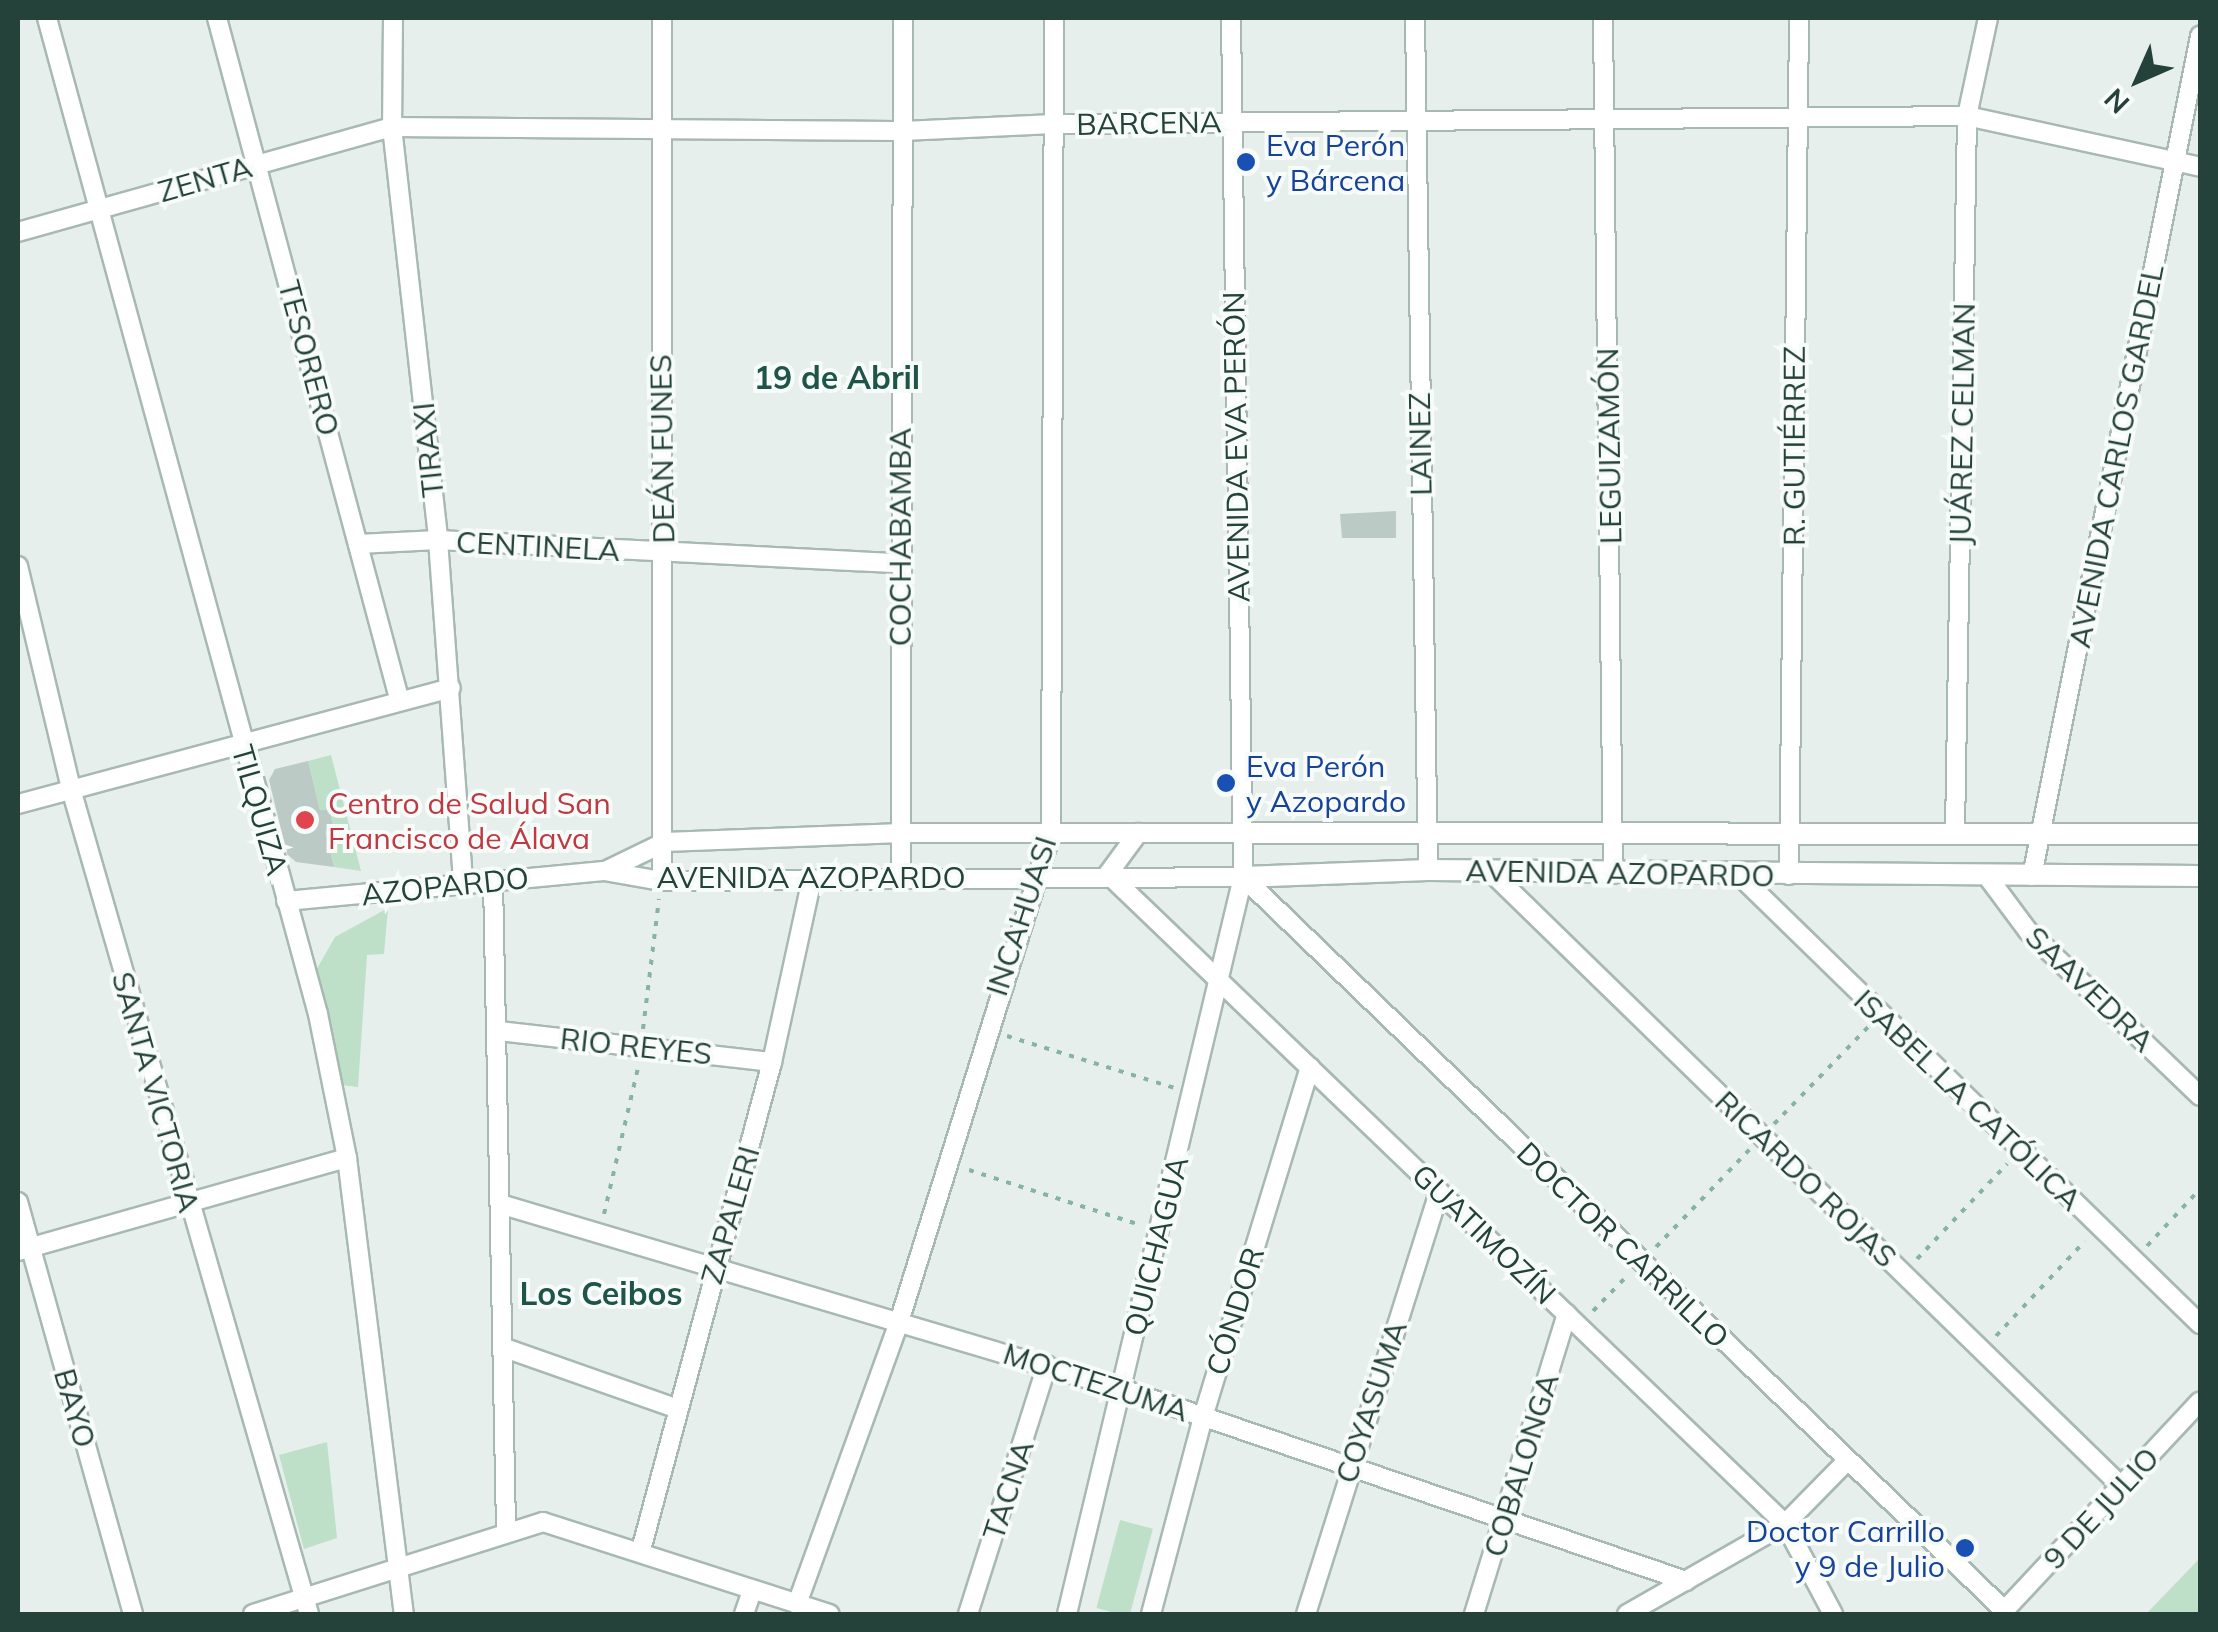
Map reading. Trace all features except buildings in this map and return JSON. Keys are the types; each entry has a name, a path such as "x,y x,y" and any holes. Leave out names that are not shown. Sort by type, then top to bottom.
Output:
{"street":[{"name":"TILQUIZA","path":"47,18 240,744 318,1014 347,1158 390,1537 400,1564 404,1614"},
{"name":"TESORERO","path":"217,18 399,698"},
{"name":"TIRAXI","path":"393,18 392,127 438,540 463,882"},
{"name":"DEÁN FUNES","path":"662,18 662,881"},
{"name":"COCHABAMBA","path":"901,877 898,563 903,18"},
{"name":"INCAHUASI","path":"797,1604 900,1319 985,1029 1051,834 1054,18"},
{"name":"AVENIDA EVA PERÓN","path":"1231,18 1243,877"},
{"name":"LAINEZ","path":"1415,18 1413,119 1428,870"},
{"name":"LEGUIZAMÓN","path":"1603,18 1613,874"},
{"name":"R. GUTIÉRREZ","path":"1789,875 1799,18"},
{"name":"JUÁREZ CELMAN","path":"1955,832 1967,116 1988,18"},
{"name":"AVENIDA CARLOS GARDEL","path":"2032,876 2200,36"},
{"name":"BARCENA","path":"392,127 903,132 1054,124 1967,116 2200,167"},
{"name":"ZENTA","path":"18,232 392,127"},
{"name":"CENTINELA","path":"358,544 438,540 898,563"},
{"name":"SANTA VICTORIA","path":"18,566 71,789 188,1207 307,1607"},
{"path":"18,804 399,698 450,688"},
{"name":"AVENIDA AZOPARDO","path":"604,871 665,842 902,832 2200,834"},
{"path":"1108,874 1138,833"},
{"name":"AVENIDA AZOPARDO","path":"604,871 662,881 1108,874 1243,877 1428,870 2200,876"},
{"name":"AZOPARDO","path":"286,900 604,871"},
{"name":"RICARDO ROJAS","path":"1490,872 2122,1486"},
{"name":"GUATIMOZÍN","path":"1108,874 1785,1524 1833,1614"},
{"name":"ISABEL LA CATÓLICA","path":"1738,874 2019,1152 2200,1324"},
{"name":"SAAVEDRA","path":"1988,876 2028,932 2200,1096"},
{"name":"QUICHAGUA","path":"1067,1614 1243,877"},
{"name":"DOCTOR CARRILLO","path":"1243,877 2003,1613"},
{"name":"ZAPALERI","path":"641,1550 675,1408 772,1062 812,879"},
{"path":"493,880 506,1530"},
{"name":"RIO REYES","path":"499,1032 772,1062"},
{"name":"CÓNDOR","path":"1152,1614 1203,1417 1310,1067"},
{"path":"24,1249 188,1207 347,1158"},
{"name":"COYASUMA","path":"1306,1614 1350,1463 1439,1190"},
{"name":"BAYO","path":"18,1202 24,1249 134,1614"},
{"name":"MOCTEZUMA","path":"500,1204 900,1319 1122,1389 1350,1463 1686,1581"},
{"name":"COBALONGA","path":"1474,1614 1574,1320"},
{"path":"502,1347 675,1408"},
{"name":"TACNA","path":"968,1614 1048,1366"},
{"name":"9 DE JULIO","path":"2003,1613 2200,1402"},
{"path":"1627,1614 1785,1524 1848,1461"},
{"path":"253,1614 307,1607 400,1564 543,1522 641,1550 752,1591 830,1614"},
{"path":"744,1614 752,1591"}],"path":[{"path":"1574,1320 1641,1262 1880,1014"},
{"path":"985,1029 1194,1094"},
{"path":"1904,1274 2019,1152"},
{"path":"945,1162 1159,1231"},
{"path":"2134,1260 2200,1189"},
{"path":"1982,1350 2098,1227"}],"green space":[{"path":"331,755 361,871 334,867 325,831 334,829 329,811 320,810 308,761"},
{"path":"388,908 384,954 367,955 358,1087 334,1084 315,972 335,937"},
{"path":"327,1442 337,1538 304,1549 279,1455"},
{"path":"1120,1520 1153,1529 1130,1614 1096,1608"},
{"path":"2200,1558 2200,1614 2146,1614"}],"place":[{"name":"Eva Perón y Bárcena","path":"1246,162"},
{"name":"Eva Perón y Azopardo","path":"1226,783"},
{"name":"Centro de Salud San Francisco de Álava","path":"305,820"},
{"name":"Doctor Carrillo y 9 de Julio","path":"1965,1548"}],"district":[{"name":"19 de Abril","path":"837,377"},
{"name":"Los Ceibos","path":"601,1293"}]}
